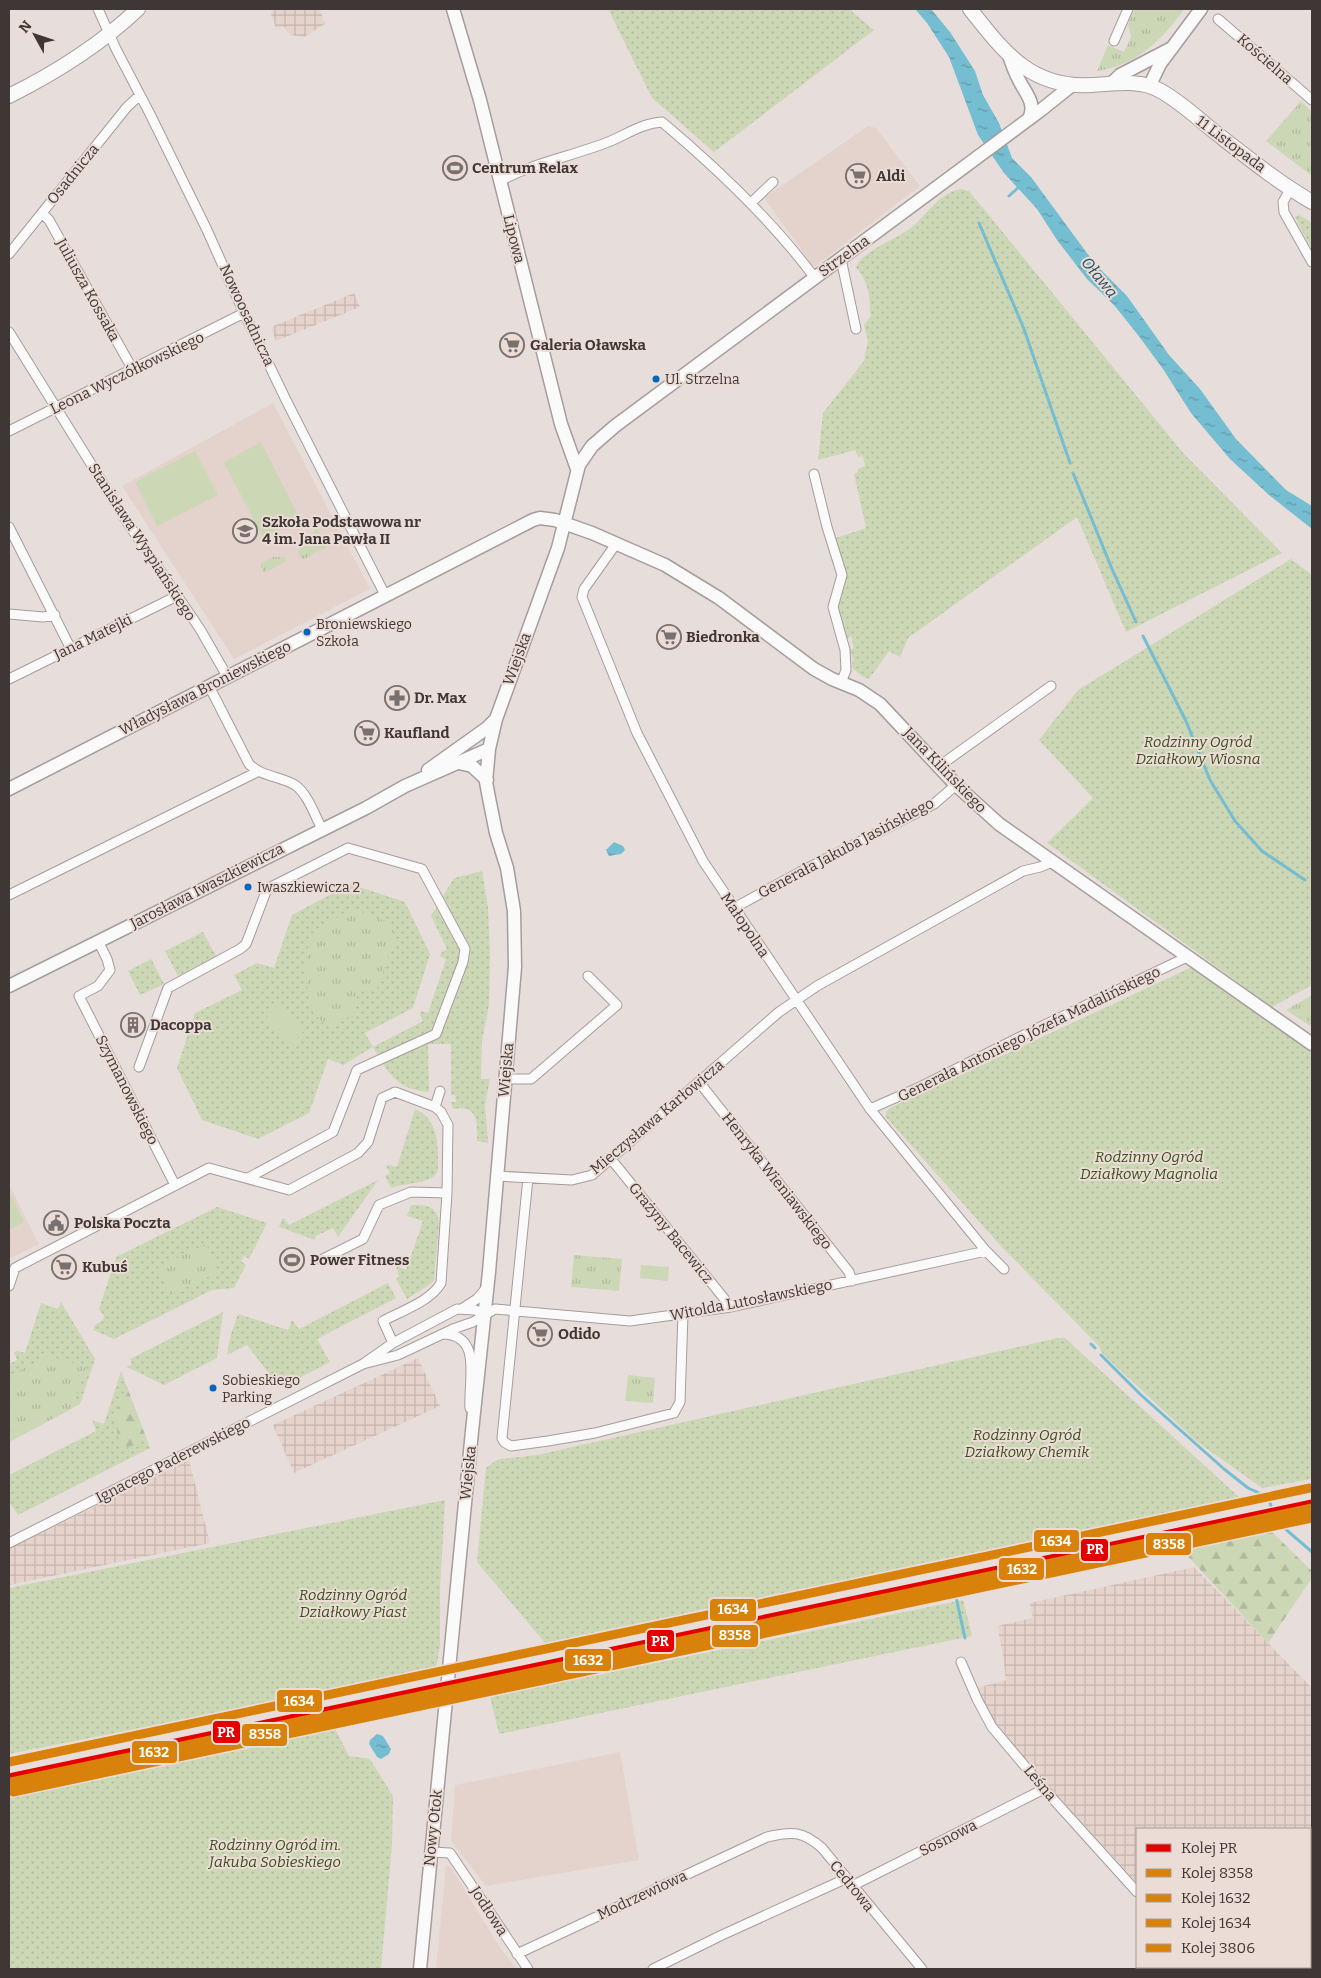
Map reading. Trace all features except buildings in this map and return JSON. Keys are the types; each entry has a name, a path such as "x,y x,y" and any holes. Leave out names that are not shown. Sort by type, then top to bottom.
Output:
{"main road":[{"path":"9,96 56,71 110,33 138,9"},
{"path":"970,9 1009,56 1038,76 1071,86 1112,83 1150,86"},
{"name":"11 Listopada","path":"1150,86 1171,98 1312,202"}],"street":[{"name":"Nowoosadnicza","path":"98,9 116,49 210,236 244,313 385,595"},
{"name":"Lipowa","path":"453,9 480,100 561,424 577,469"},
{"path":"1114,41 1128,9"},
{"path":"1150,86 1160,64 1201,9"},
{"name":"Kościelna","path":"1218,19 1312,100"},
{"path":"1112,83 1120,75 1172,48"},
{"path":"1009,56 1017,77 1030,97 1032,110 1028,120"},
{"name":"Strzelna","path":"577,469 584,455 615,426 1028,120 1071,86"},
{"name":"Osadnicza","path":"9,254 127,107 140,95"},
{"path":"500,182 521,172 608,142 644,125 662,122 748,200 781,235 814,278"},
{"path":"748,200 773,182"},
{"path":"1291,188 1284,202 1284,212 1312,262"},
{"name":"Juliusza Kossaka","path":"42,213 54,228 133,370"},
{"path":"841,259 856,330"},
{"name":"Leona Wyczółkowskiego","path":"9,430 133,370 244,313"},
{"name":"Stanisława Wyspiańskiego","path":"9,332 70,432 200,628 228,676"},
{"name":"Wiejska","path":"447,1686 488,1286 516,949 514,911 507,868 491,812 486,780 489,748 496,719 558,548 577,469"},
{"path":"814,474 827,527 842,575 833,607 845,650 846,670 841,683"},
{"name":"Władysława Broniewskiego","path":"9,790 533,520 548,519 565,523"},
{"name":"Jana Kilińskiego","path":"565,523 616,544 693,581 740,612 814,669 859,690 880,704 899,722 956,785 999,824 1312,1044"},
{"path":"10,530 70,647"},
{"name":"Małopolna","path":"616,544 584,589 582,597 637,733 703,861 870,1110 986,1252 1004,1269"},
{"name":"Jana Matejki","path":"9,679 70,647 177,596"},
{"path":"9,614 43,617 55,615"},
{"path":"209,686 243,755 257,772 289,782 297,787 322,829"},
{"path":"938,766 1051,686"},
{"name":"Jarosława Iwaszkiewicza","path":"405,786 465,744 496,719"},
{"path":"465,744 480,742 489,748"},
{"name":"Jarosława Iwaszkiewicza","path":"9,986 405,786 489,748"},
{"path":"458,763 472,766 486,780"},
{"path":"9,895 257,772"},
{"name":"Generała Jakuba Jasińskiego","path":"734,908 934,804 956,785"},
{"path":"140,1067 168,988 246,944 267,889 348,848 422,869 465,949 463,962 436,1034 357,1070 333,1132 248,1178"},
{"path":"1027,869 1039,853"},
{"path":"1027,869 1040,867 1052,862"},
{"name":"Mieczysława Karłowicza","path":"496,1176 578,1179 592,1175 796,1000 894,942 1027,869"},
{"name":"Szymanowskiego","path":"98,941 110,970 98,986 79,996 175,1185"},
{"name":"Generała Antoniego Józefa Madalińskiego","path":"870,1110 922,1086 1032,1030 1187,957"},
{"path":"506,1079 531,1079 617,1005 588,976"},
{"name":"Henryka Wieniawskiego","path":"699,1082 849,1272 852,1281"},
{"path":"435,1107 440,1091"},
{"path":"9,1286 15,1268 209,1168 289,1190 358,1153 368,1142 382,1098 395,1092 435,1107 448,1125 447,1193 440,1284 428,1297 382,1321 393,1343"},
{"name":"Grażyny Bacewicz","path":"611,1159 731,1307"},
{"path":"528,1178 502,1438 504,1442 511,1446 548,1441 594,1433 674,1413 680,1402 683,1314"},
{"path":"320,1260 363,1239 379,1205 411,1192 447,1193"},
{"name":"Witolda Lutosławskiego","path":"484,1314 498,1308 630,1321 731,1307 986,1252"},
{"path":"363,1364 393,1343 452,1311 463,1308 477,1299 488,1286"},
{"path":"463,1308 484,1314"},
{"path":"363,1364 398,1355 473,1322 484,1314"},
{"path":"443,1334 458,1336 466,1343 471,1354 469,1395 472,1431"},
{"name":"Ignacego Paderewskiego","path":"9,1542 363,1364"},
{"name":"Leśna","path":"961,1662 977,1700 992,1727 1044,1789 1136,1891"},
{"name":"Nowy Otok","path":"420,1969 447,1686"},
{"name":"Sosnowa","path":"653,1969 722,1935 848,1882 1044,1789"},
{"name":"Cedrowa","path":"767,1837 786,1832 802,1834 813,1840 822,1848 848,1882 922,1969"},
{"name":"Modrzewiowa","path":"517,1954 767,1837"},
{"name":"Jodłowa","path":"430,1852 450,1853 528,1969"}],"shaded area":[{"path":"273,9 320,9 325,24 304,37 292,35 287,32 285,27 276,28 271,14"},
{"path":"868,126 876,128 920,186 814,267 764,198"},
{"path":"354,293 360,307 276,341 271,327"},
{"name":"Szkoła Podstawowa nr 4 im. Jana Pawła II","path":"273,403 370,589 234,659 122,486"},
{"path":"9,1184 39,1244 9,1259"},
{"path":"418,1358 440,1406 294,1473 273,1425"},
{"path":"189,1460 210,1543 9,1585 9,1549"},
{"path":"1194,1567 1312,1688 1311,1906 1311,1828 1136,1828 1136,1882 997,1729 977,1688 1006,1680 997,1626 1033,1618 1030,1603"},
{"path":"620,1752 639,1860 486,1886 451,1841 455,1785"},
{"path":"446,1865 450,1866 501,1949 517,1969 436,1969"}],"green space":[{"path":"608,9 849,9 874,30 714,152 652,98"},
{"path":"1135,9 1184,9 1167,31 1147,50 1124,64 1097,71 1108,45 1124,52 1131,37 1128,24"},
{"path":"1301,101 1312,112 1312,176 1266,141"},
{"path":"961,189 969,191 1184,454 1282,553 1126,632 1077,517 908,638 900,657 889,651 869,679 860,675 852,667 853,659 850,650 854,648 851,636 846,639 836,603 844,587 846,574 836,538 866,528 854,474 858,472 858,469 865,466 863,456 858,457 855,450 818,460 823,413 864,361 868,341 864,325 871,316 868,290 864,279 856,268 857,264 882,244 912,227 940,199 953,191"},
{"path":"1299,215 1312,223 1312,250 1295,217"},
{"path":"261,442 300,519 263,538 224,462"},
{"path":"195,451 218,495 157,526 135,482"},
{"path":"317,528 327,548 316,551 307,558 301,559 298,551"},
{"path":"273,557 285,557 287,561 264,573 260,564"},
{"name":"Rodzinny Ogród Działkowy Wiosna","path":"1291,559 1312,575 1312,985 1272,1007 1047,843 1093,798 1039,740 1078,690"},
{"path":"482,871 488,907 490,953 489,1005 482,1040 481,1079 490,1079 485,1105 488,1143 477,1141 475,1116 472,1112 461,1108 453,1109 451,1102 456,1102 455,1095 451,1095 451,1044 428,1044 429,1092 409,1088 394,1078 388,1072 373,1047 423,1021 420,1014 421,1011 428,1013 446,959 440,956 447,949 431,916 454,878"},
{"path":"350,884 405,902 430,954 413,1008 365,1033 373,1047 343,1065 328,1059 309,1113 258,1139 202,1120 177,1068 195,1013 242,990 234,975 257,963 274,968 292,915"},
{"path":"356,910 388,922 396,935 377,989 362,991 354,1002 354,1015 329,1027 312,1011 310,1004 307,972 309,941 312,934 320,927"},
{"path":"203,932 216,956 178,976 165,951"},
{"path":"151,959 164,984 140,995 128,971"},
{"name":"Rodzinny Ogród Działkowy Magnolia","path":"1192,967 1312,1052 1312,1479 1262,1488 1196,1441 1103,1354 1098,1345 999,1244 886,1117 886,1112 890,1108"},
{"path":"1312,995 1312,1027 1286,1010"},
{"path":"279,1004 306,1028 293,1044 265,1020"},
{"path":"415,1109 422,1113 432,1124 437,1144 437,1171 429,1179 391,1188 385,1176 390,1173 386,1166 397,1167"},
{"path":"378,1180 338,1237 333,1228 316,1236 315,1240 279,1227 284,1218 289,1225"},
{"path":"9,1191 24,1222 9,1230"},
{"path":"411,1205 430,1207 436,1213 439,1223 434,1280 407,1299 396,1279 399,1277 396,1266 406,1270 423,1221 407,1216"},
{"path":"217,1207 267,1223 249,1259 244,1256 241,1261 246,1265 234,1288 212,1290 114,1339 93,1330 95,1325 103,1320 104,1316 99,1309 116,1257"},
{"path":"206,1244 219,1272 170,1295 157,1268"},
{"path":"574,1255 622,1259 619,1291 571,1287"},
{"path":"641,1265 669,1267 668,1281 640,1278"},
{"path":"388,1283 396,1298 317,1339 330,1362 280,1388 247,1345 227,1355 230,1337 238,1314 288,1330 292,1320 299,1329"},
{"path":"61,1302 95,1359 80,1404 9,1442 9,1364 17,1360 14,1352 25,1353 41,1303 58,1309"},
{"path":"223,1312 217,1358 164,1385 127,1367 132,1364 130,1359"},
{"name":"Rodzinny Ogród Działkowy Chemik","path":"1058,1338 1065,1338 1239,1497 545,1643 477,1562 486,1468 500,1459 537,1455"},
{"path":"48,1356 86,1366 73,1408 13,1440 9,1431 9,1376"},
{"path":"121,1371 150,1448 18,1515 9,1502 9,1475 96,1431 92,1420 104,1424"},
{"path":"628,1375 655,1378 653,1403 625,1401"},
{"path":"128,1390 147,1440 120,1450 115,1414"},
{"name":"Rodzinny Ogród Działkowy Piast","path":"445,1500 440,1590 440,1646 435,1674 327,1691 9,1754 9,1588"},
{"path":"1270,1530 1312,1571 1312,1578 1268,1643 1181,1549"},
{"path":"963,1600 972,1636 499,1734 490,1697"},
{"name":"Rodzinny Ogród im. Jakuba Sobieskiego","path":"332,1723 349,1756 370,1759 393,1796 392,1845 381,1969 9,1969 9,1794"}],"water":[{"name":"Oława","path":"915,9 931,9 950,32 975,71 983,95 999,123 1012,158 1031,177 1095,264 1127,296 1169,355 1200,389 1236,439 1286,490 1312,506 1312,529 1269,495 1230,459 1191,413 1163,369 1138,335 1114,305 1087,279 1057,240 1037,209 1004,173 978,135 949,57 927,23"},
{"path":"614,842 623,846 625,850 621,854 609,856 606,850"},
{"path":"377,1734 383,1736 391,1749 389,1754 381,1759 377,1757 369,1744 370,1740"}],"waterway":[{"path":"1009,196 1020,186"},
{"path":"979,223 1024,329 1070,463"},
{"path":"1073,473 1136,622"},
{"path":"1143,636 1186,721 1210,780 1235,821 1262,851 1305,880"},
{"path":"1091,1344 1095,1348"},
{"path":"1101,1355 1141,1395 1224,1469 1248,1488 1268,1497 1271,1506"},
{"path":"1278,1523 1312,1515"},
{"path":"1275,1520 1312,1552"},
{"path":"496,1684 938,1592 956,1597 1281,1526"},
{"path":"956,1597 965,1638"},
{"path":"9,1788 423,1699"}],"rail line":[{"name":"1634","path":"9,1762 1310,1488"},
{"name":"PR","path":"9,1778 1312,1504"},
{"name":"1632","path":"11,1782 1312,1508"},
{"name":"8358","path":"11,1788 1312,1514"},
{"name":"3806","path":"13,1792 1312,1518"}],"place":[{"name":"Centrum Relax","path":"455,168"},
{"name":"Aldi","path":"858,176"},
{"name":"Galeria Oławska","path":"512,345"},
{"name":"Ul. Strzelna","path":"656,379"},
{"name":"Szkoła Podstawowa nr 4 im. Jana Pawła II","path":"245,531"},
{"name":"Broniewskiego Szkoła","path":"307,632"},
{"name":"Biedronka","path":"669,637"},
{"name":"Dr. Max","path":"397,698"},
{"name":"Kaufland","path":"367,733"},
{"name":"Iwaszkiewicza 2","path":"248,887"},
{"name":"Dacoppa","path":"133,1025"},
{"name":"Polska Poczta","path":"56,1223"},
{"name":"Power Fitness","path":"292,1260"},
{"name":"Kubuś","path":"64,1267"},
{"name":"Odido","path":"540,1334"},
{"name":"Sobieskiego Parking","path":"213,1388"}]}
